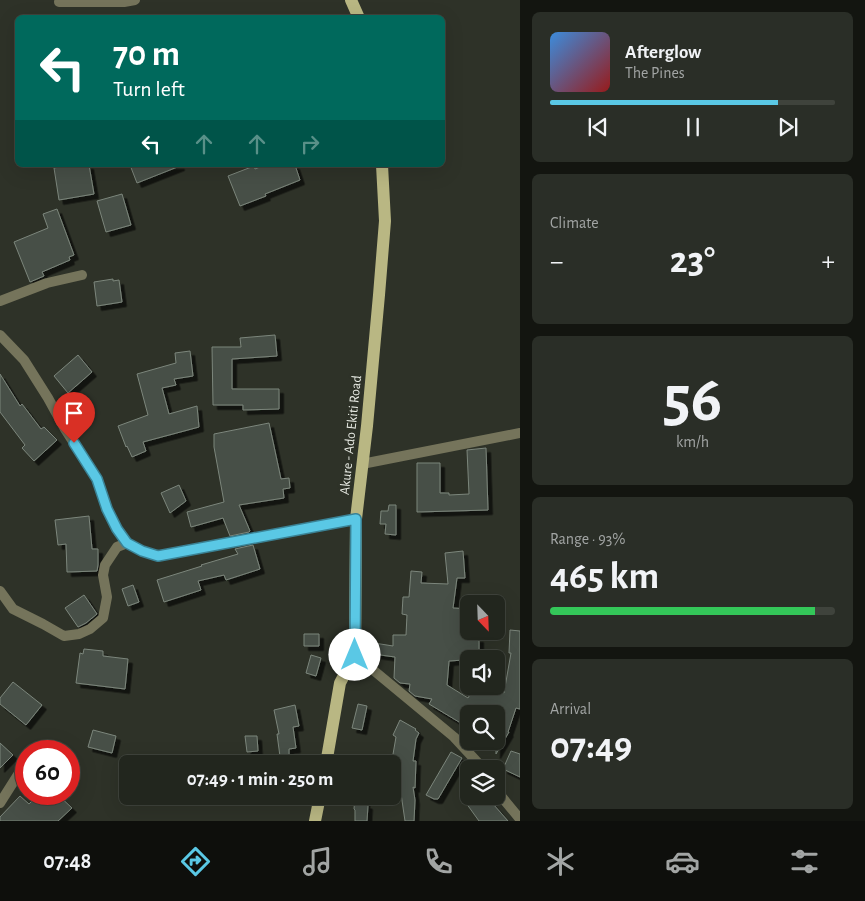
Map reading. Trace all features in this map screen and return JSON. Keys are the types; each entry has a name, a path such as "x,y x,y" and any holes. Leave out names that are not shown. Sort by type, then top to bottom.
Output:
{"main road":[{"path":"352,0 357,15"},
{"name":"Akure - Ado Ekiti Road","path":"328,755 340,683 355,655 356,519 385,221 382,167"},
{"path":"315,821 318,805"}],"street":[{"path":"59,2 124,2 135,0"},
{"path":"0,301 47,282 82,275"},
{"path":"0,335 24,360 97,479 107,509 117,529 127,543 142,551 158,556 356,519"},
{"path":"362,464 520,433"},
{"path":"0,591 4,605 64,636 79,634 90,629 103,618 107,597 103,575 105,565 116,547 127,543"},
{"path":"355,655 454,736 475,760"},
{"path":"0,803 15,779"},
{"path":"505,801 520,819"}],"building":[{"path":"89,167 94,194 59,200 54,168"},
{"path":"131,167 177,167 137,183"},
{"path":"251,167 255,169 260,167 296,167 300,180 240,206 228,176"},
{"path":"122,194 131,225 106,232 97,201"},
{"path":"57,209 74,255 69,257 70,260 42,272 44,276 30,282 14,242 48,228 43,214"},
{"path":"113,279 113,281 119,280 122,302 97,306 94,282"},
{"path":"275,335 277,356 232,359 232,389 279,389 279,409 243,410 243,405 213,405 212,347 241,347 240,338"},
{"path":"190,351 193,376 174,379 176,385 162,388 169,414 197,406 199,427 143,442 146,451 132,457 118,426 148,415 137,374 176,363 175,353"},
{"path":"78,355 92,372 68,393 54,376"},
{"path":"0,374 20,406 22,404 41,429 44,427 57,440 34,461 22,448 25,445 0,412"},
{"path":"269,423 281,479 289,478 290,488 283,489 284,498 239,505 249,532 230,536 223,518 191,527 187,512 224,502 214,447 214,434"},
{"path":"486,448 488,510 417,512 417,463 440,463 440,493 449,493 449,495 469,494 467,450"},
{"path":"179,485 186,501 170,513 161,493"},
{"path":"389,505 396,505 396,535 385,534 386,524 380,524 381,511 388,511"},
{"path":"89,516 92,549 98,549 97,571 67,572 66,544 58,545 55,520"},
{"path":"253,545 260,569 226,580 224,575 198,581 201,590 164,602 157,580 238,554 235,549"},
{"path":"463,551 465,578 457,578 453,608 460,608 460,640 479,640 479,650 460,650 460,660 449,661 447,685 460,693 460,695 468,698 470,695 505,695 511,653 509,653 510,630 520,631 520,709 516,708 505,739 505,705 460,705 460,723 429,704 432,699 415,696 409,691 410,684 400,683 394,678 395,657 366,653 368,642 393,646 393,635 406,635 407,615 402,614 403,597 409,597 411,571 422,572 421,583 448,584 445,553"},
{"path":"133,585 139,602 128,606 122,589"},
{"path":"84,595 97,614 78,627 65,608"},
{"path":"304,634 319,634 319,646 304,646"},
{"path":"84,649 103,651 103,656 128,659 125,689 76,683 80,653 83,654"},
{"path":"311,655 321,658 316,676 306,673"},
{"path":"13,682 42,705 26,725 0,704 0,698"},
{"path":"358,704 367,706 362,730 352,728"},
{"path":"295,705 299,726 293,727 296,748 289,749 289,755 280,755 277,734 279,734 274,710"},
{"path":"400,720 416,729 419,733 416,739 413,761 416,761 415,788 413,787 415,800 414,821 405,821 401,794 401,755 393,755 396,737 393,735"},
{"path":"93,730 116,736 112,753 88,747"},
{"path":"245,736 257,736 258,751 247,752"},
{"path":"0,743 13,755 0,768"},
{"path":"511,751 520,754 520,777 505,770 505,764"},
{"path":"451,752 462,758 438,799 426,795"},
{"path":"15,801 15,805 69,805 72,808 58,821 0,821 0,817"},
{"path":"354,805 368,805 367,821 355,821"},
{"path":"467,805 494,805 508,821 479,821"}],"route":[{"path":"74,443 97,479 107,509 117,529 127,543 142,551 158,556 356,519 355,655"}]}
